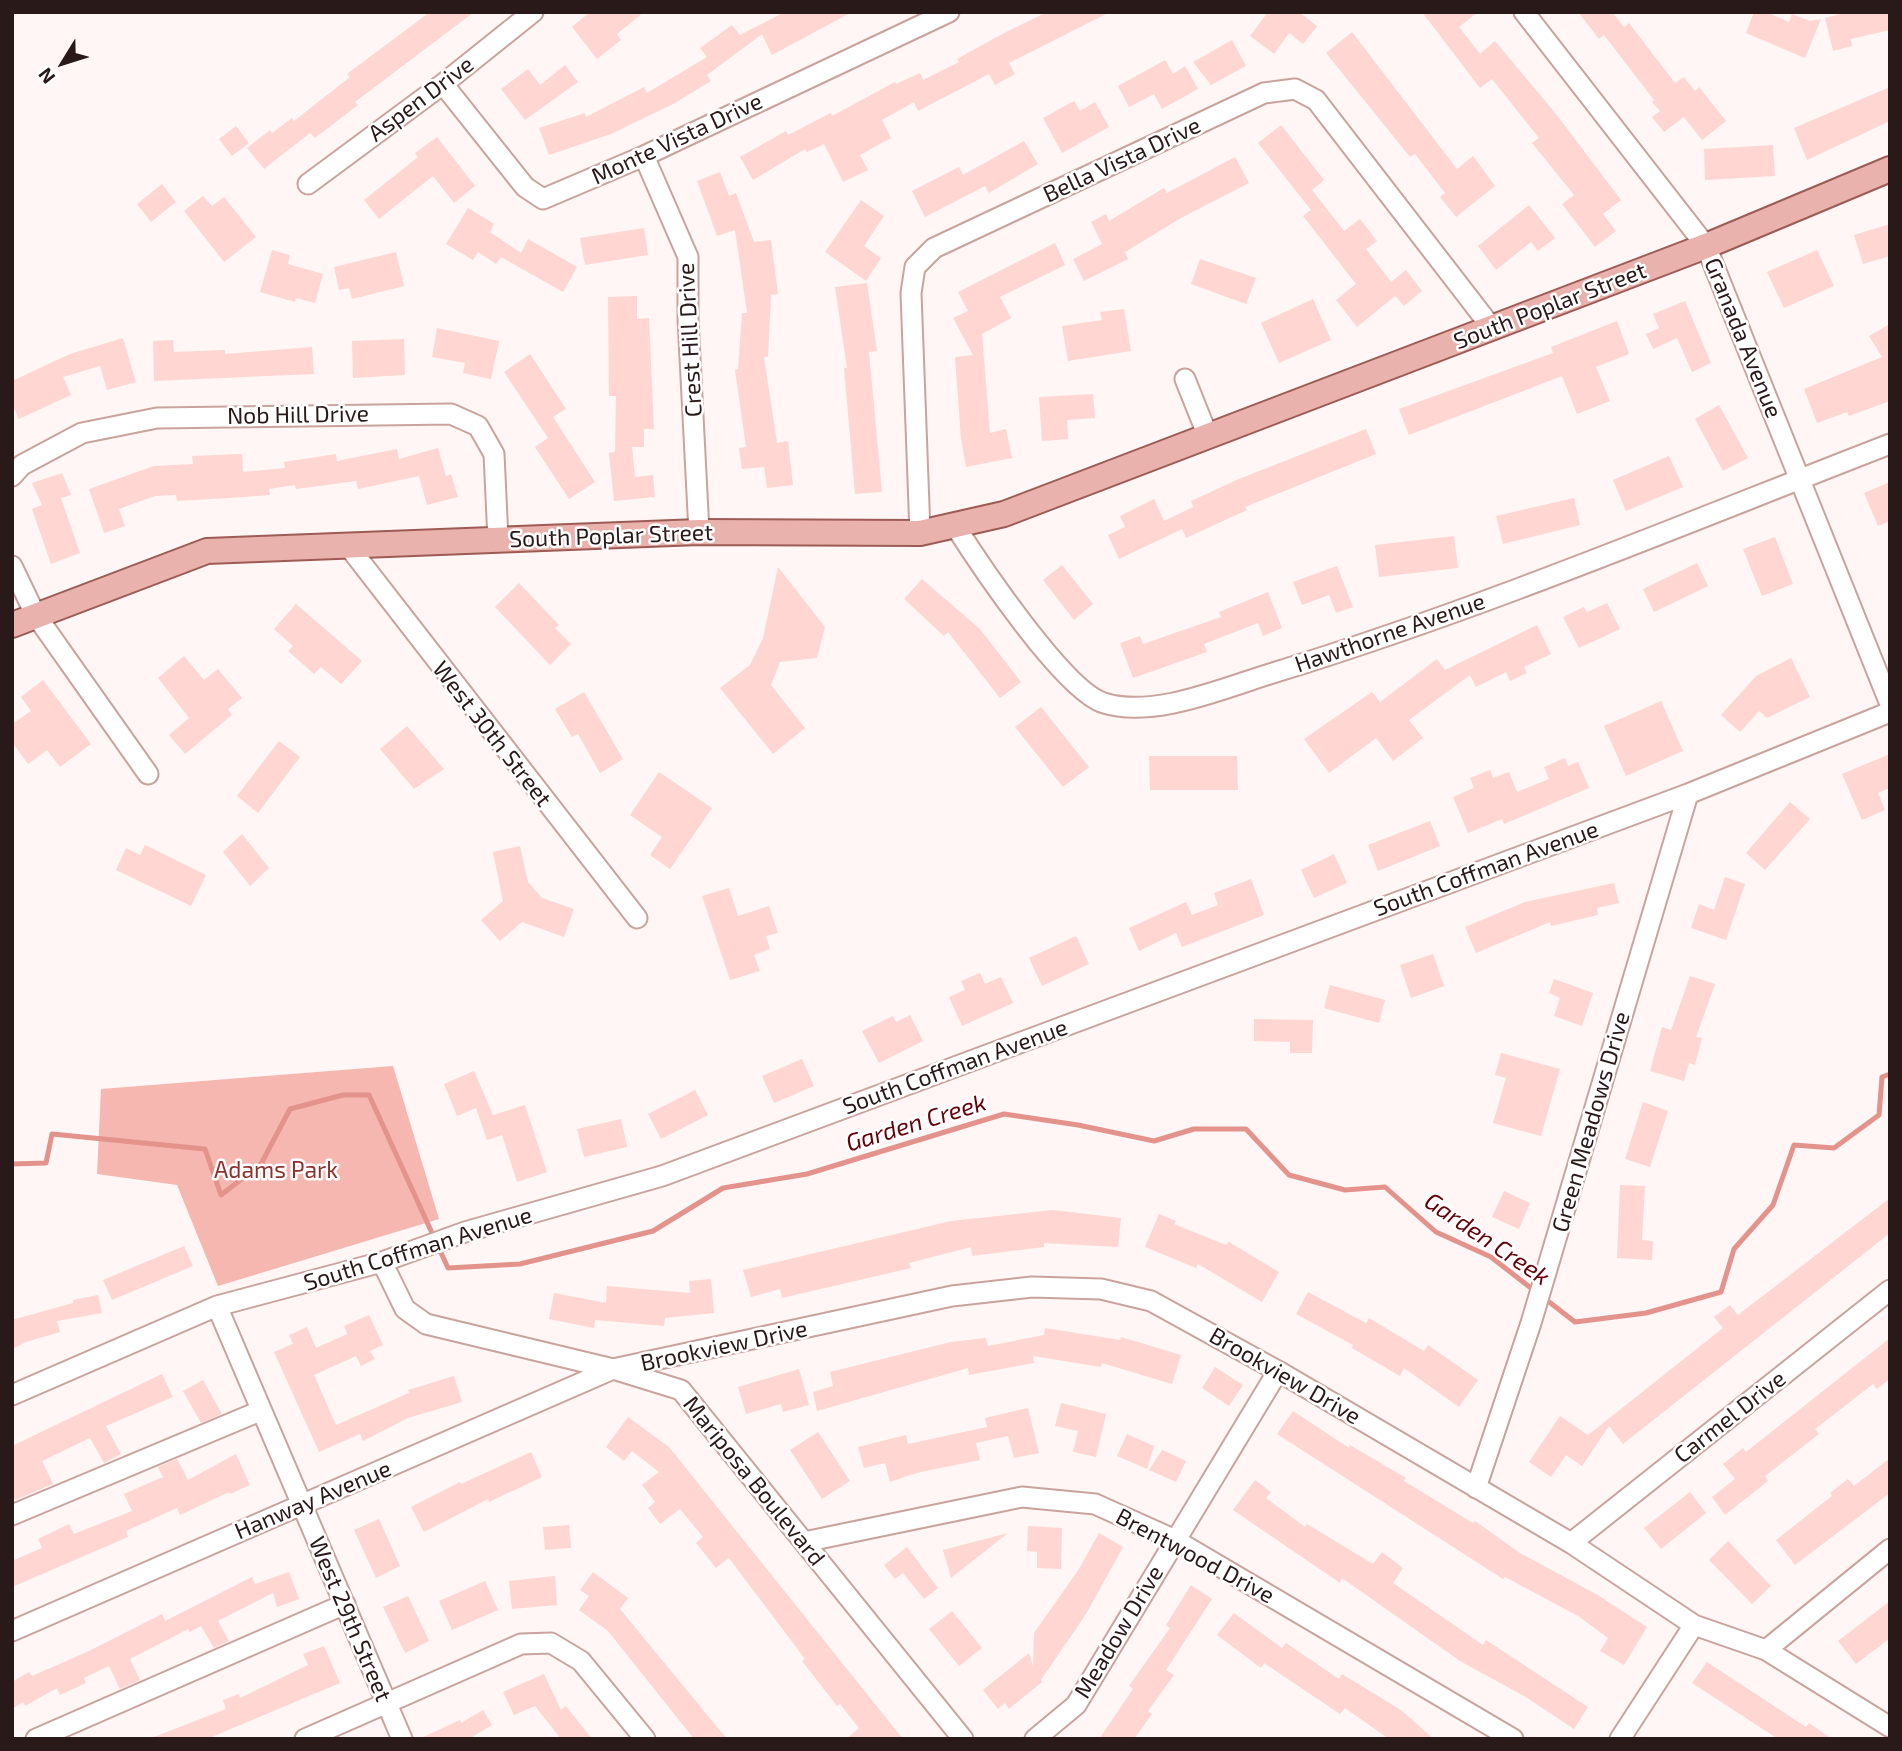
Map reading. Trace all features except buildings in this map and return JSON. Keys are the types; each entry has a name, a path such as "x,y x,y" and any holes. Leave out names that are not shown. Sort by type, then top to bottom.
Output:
{"main road":[{"name":"South Poplar Street","path":"12,625 206,551 699,532 920,533 1004,514 1206,434 1706,246 1890,169"}],"street":[{"name":"Aspen Drive","path":"308,184 443,84 533,12"},
{"name":"Monte Vista Drive","path":"443,84 525,187 543,199 643,156 949,12"},
{"name":"Granada Avenue","path":"1524,12 1706,246 1890,704"},
{"name":"Bella Vista Drive","path":"920,533 911,293 915,267 934,248 1264,93 1295,89 1316,100 1492,328"},
{"name":"Crest Hill Drive","path":"643,156 688,257 688,319 699,532"},
{"path":"1185,379 1206,434"},
{"name":"Nob Hill Drive","path":"12,476 22,465 82,433 157,418 451,414 478,426 494,454 498,540"},
{"name":"Hawthorne Avenue","path":"954,524 976,559 1076,684 1101,703 1133,708 1173,702 1397,635 1890,444"},
{"name":"West 30th Street","path":"349,547 637,918"},
{"path":"12,566 35,614 148,774"},
{"name":"South Coffman Avenue","path":"12,1395 217,1306 382,1262 466,1232 662,1176 1688,794 1890,712"},
{"name":"Green Meadows Drive","path":"1476,1488 1553,1251 1688,794"},
{"name":"Mariposa Boulevard","path":"382,1262 405,1309 426,1324 613,1369 681,1391 963,1739"},
{"name":"Brookview Drive","path":"613,1369 952,1296 1032,1287 1101,1289 1151,1301 1278,1371 1571,1543 1694,1625 1766,1650 1890,1727"},
{"name":"Carmel Drive","path":"1571,1543 1890,1290"},
{"name":"West 29th Street","path":"217,1306 401,1739"},
{"name":"Hanway Avenue","path":"12,1631 613,1369"},
{"name":"Meadow Drive","path":"1035,1739 1076,1705 1278,1371"},
{"path":"12,1515 260,1411"},
{"name":"Brentwood Drive","path":"804,1542 1022,1497 1095,1504 1175,1540 1513,1739"},
{"path":"1766,1650 1890,1549"},
{"path":"36,1739 345,1604"},
{"path":"1620,1739 1694,1625"},
{"path":"305,1739 521,1644 551,1643 581,1661 645,1739"}],"green space":[{"name":"Adams Park","path":"393,1066 439,1219 218,1286 177,1185 97,1174 101,1089"}],"waterway":[{"name":"Garden Creek","path":"1544,1298 1575,1322 1646,1313 1721,1292 1734,1249 1773,1205 1794,1145 1834,1148 1879,1115 1882,1077 1890,1074"},
{"name":"Garden Creek","path":"12,1164 46,1163 52,1134 205,1149 221,1195 261,1164 290,1109 343,1095 369,1095 448,1268 520,1264 653,1231 723,1188 807,1174 1004,1114 1078,1125 1154,1141 1194,1129 1246,1129 1289,1175 1345,1190 1385,1187 1436,1232 1491,1257 1536,1292"}]}
